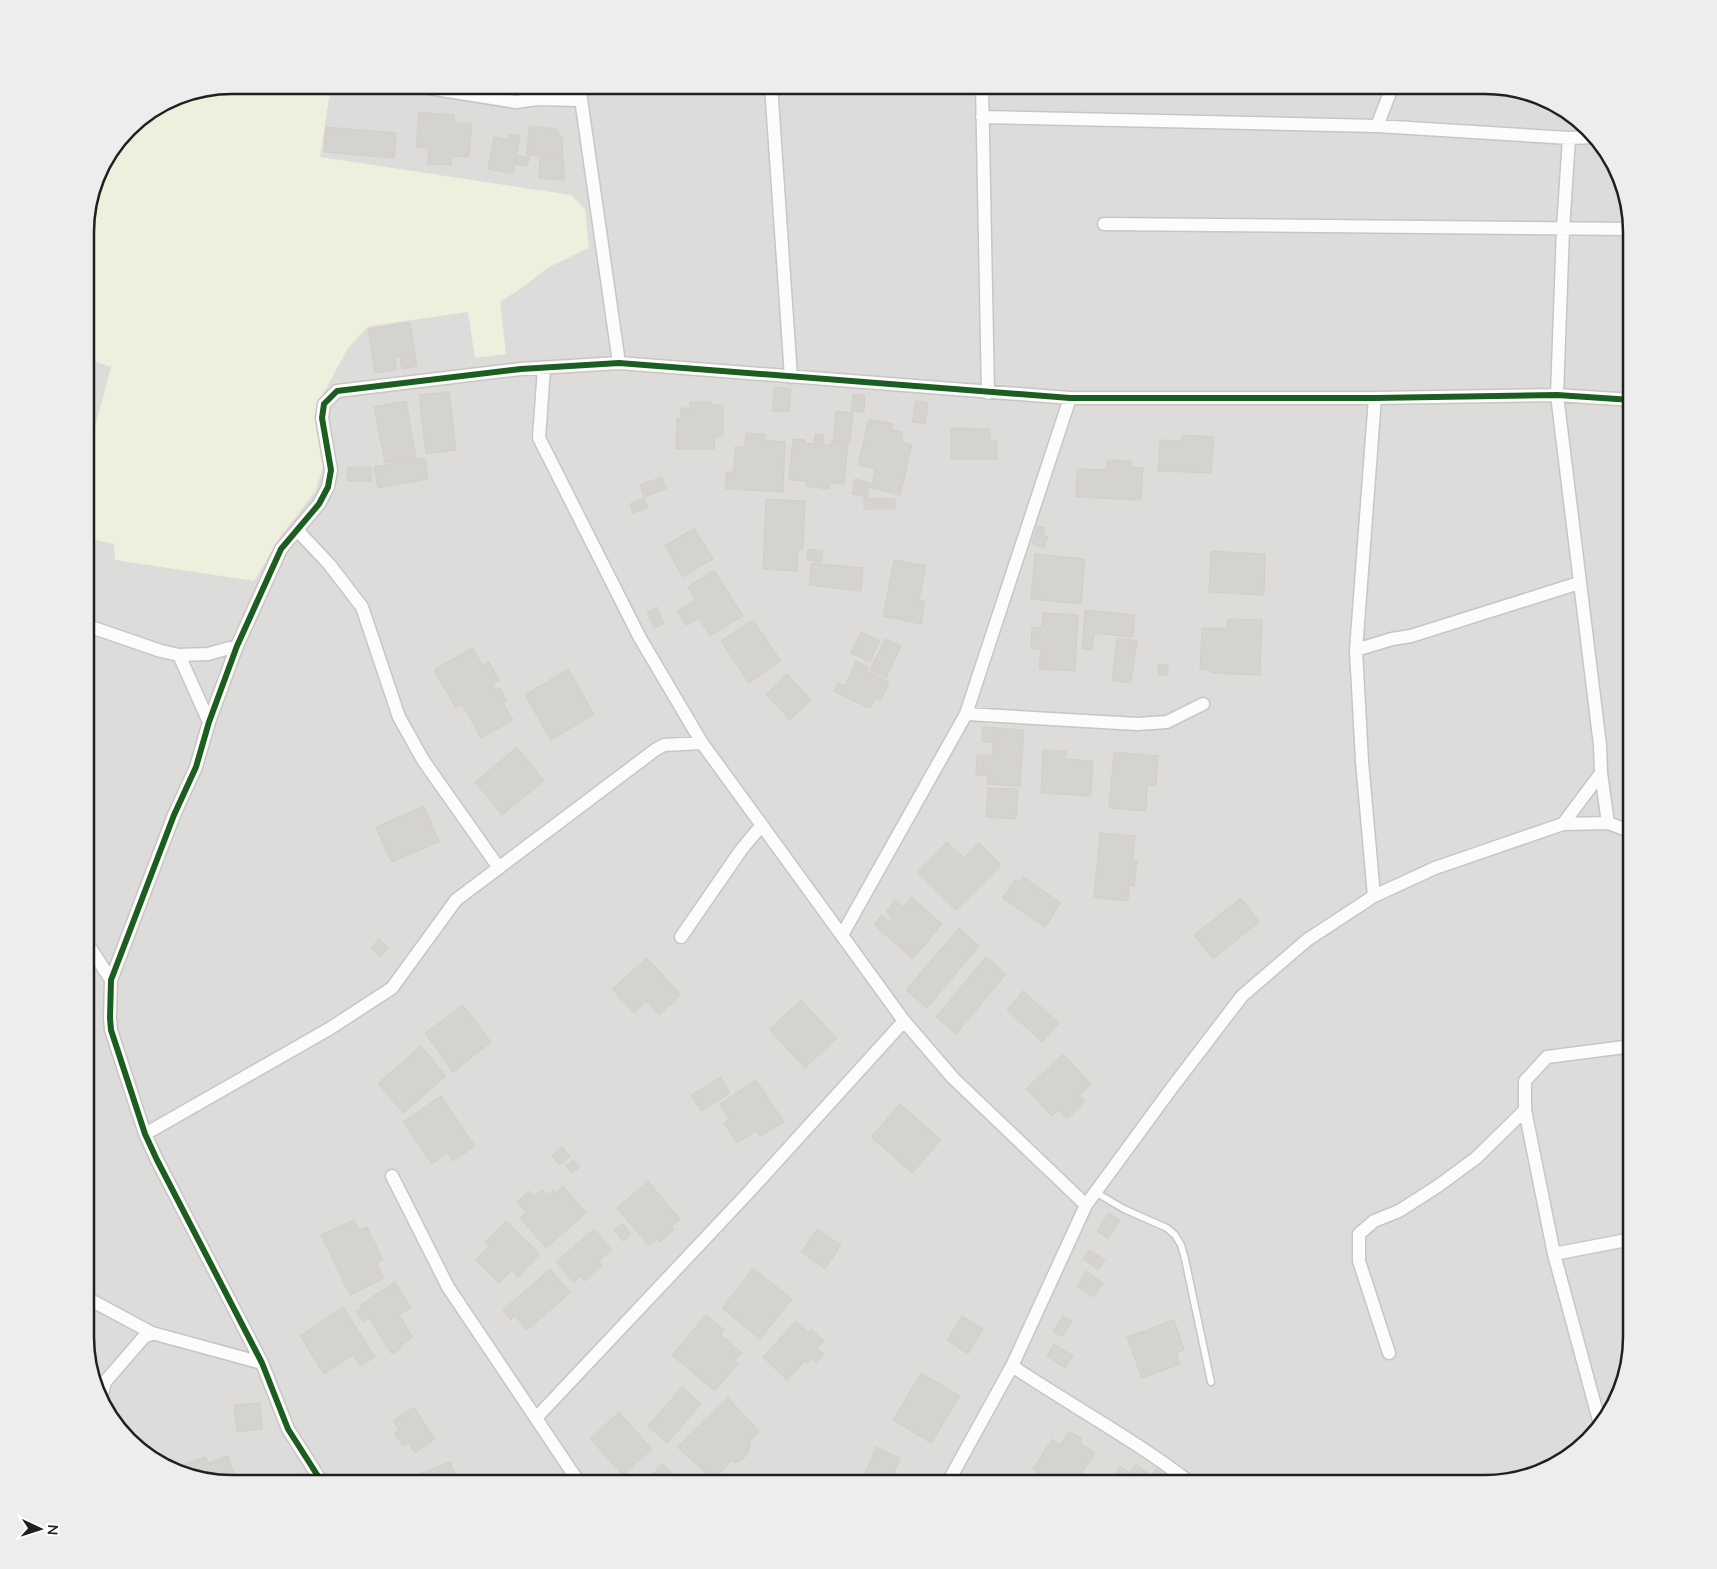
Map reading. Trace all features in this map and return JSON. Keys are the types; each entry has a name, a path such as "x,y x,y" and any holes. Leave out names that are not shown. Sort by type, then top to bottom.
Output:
{"street":[{"path":"466,94 516,102 537,99 581,100"},
{"path":"580,94 619,363"},
{"path":"772,94 791,377"},
{"path":"982,94 988,393"},
{"path":"1377,126 1389,94"},
{"path":"982,118 1377,126 1569,138 1586,137"},
{"path":"1569,138 1563,228 1557,396 1608,823"},
{"path":"1104,224 1623,229"},
{"path":"317,1475 288,1429 262,1363 145,1134 111,1030 110,1018 111,980 174,815 196,767 209,722 237,646 281,549 319,504 328,487 331,470 322,418 324,404 337,391 544,368 619,363 1070,398 1557,396 1623,400"},
{"path":"544,368 539,438 640,638 702,743 904,1021 953,1078 1086,1205"},
{"path":"842,936 966,714 1070,398"},
{"path":"1374,896 1362,761 1356,650 1375,398"},
{"path":"297,530 329,564 362,607 400,717 423,760 499,868"},
{"path":"1356,650 1411,636 1579,583"},
{"path":"94,628 161,651 179,654 208,654 237,646"},
{"path":"179,654 209,722"},
{"path":"966,714 1137,724 1167,722 1202,704"},
{"path":"145,1134 329,1029 392,988 456,900 655,750 664,745 702,743"},
{"path":"1563,824 1601,773"},
{"path":"952,1475 1012,1366 1086,1205 1242,996 1308,940 1374,896 1435,868 1563,824 1608,823 1623,829"},
{"path":"681,938 742,850 762,826"},
{"path":"94,954 111,980"},
{"path":"536,1418 747,1194 904,1021"},
{"path":"1598,1417 1554,1254 1525,1110 1525,1081 1547,1057 1623,1047"},
{"path":"1389,1353 1359,1262 1359,1234 1374,1221 1398,1210 1438,1186 1476,1158 1525,1110"},
{"path":"392,1176 448,1287 574,1475"},
{"path":"1554,1254 1623,1241"},
{"path":"94,1302 152,1333 262,1363"},
{"path":"104,1388 105,1382 143,1338 152,1333"},
{"path":"1012,1366 1046,1389 1089,1414 1180,1475"}],"lane":[{"path":"1095,1192 1124,1209 1167,1228 1175,1235 1181,1245 1185,1259 1211,1382"}],"shaded area":[{"path":"223,94 1494,94 1512,96 1538,104 1562,117 1583,134 1600,155 1613,179 1621,205 1623,223 1623,1346 1621,1364 1613,1390 1600,1414 1583,1435 1562,1452 1538,1465 1512,1473 1494,1475 223,1475 205,1473 179,1465 155,1452 134,1435 122,1421 108,1398 98,1373 94,1346 94,223 98,196 108,171 117,155 134,134 155,117 179,104 196,98"}],"green space":[{"path":"223,94 330,94 320,157 571,195 585,209 589,248 549,267 500,302 506,354 475,358 468,312 369,326 348,348 322,396 324,464 315,492 280,537 254,581 115,560 114,544 94,540 94,431 111,367 94,361 94,223 98,196 117,155 134,134 163,112 196,98"}],"building":[{"path":"419,112 454,115 454,123 472,123 469,157 452,156 451,165 428,164 429,148 416,147"},
{"path":"529,126 556,129 562,138 563,158 527,155"},
{"path":"326,127 396,133 394,158 324,152"},
{"path":"509,134 520,136 513,174 488,169 494,137 508,140"},
{"path":"518,155 529,158 527,166 516,164"},
{"path":"540,158 564,160 564,180 539,178"},
{"path":"410,322 417,366 402,369 400,357 395,358 396,370 375,373 368,329"},
{"path":"775,387 791,389 789,412 772,411"},
{"path":"449,392 456,450 426,454 419,395"},
{"path":"853,394 865,395 864,412 851,411"},
{"path":"406,401 416,458 385,463 374,407"},
{"path":"916,401 928,403 925,424 912,422"},
{"path":"690,402 711,402 711,405 723,405 723,436 715,436 714,449 676,449 677,418 681,418 681,408 690,408"},
{"path":"836,411 853,413 850,442 833,441"},
{"path":"869,419 893,424 892,430 903,432 901,442 912,445 900,495 871,488 875,469 858,465"},
{"path":"951,428 990,429 990,441 997,441 997,459 951,459"},
{"path":"746,433 765,434 765,440 785,442 783,492 726,489 726,472 734,472 735,447 745,447"},
{"path":"815,434 824,435 823,445 831,445 831,442 848,443 844,484 830,483 829,489 806,486 806,481 789,480 793,439 805,440 805,443 814,444"},
{"path":"1183,435 1214,437 1211,473 1158,471 1160,440 1182,441"},
{"path":"425,458 428,479 378,488 374,467"},
{"path":"1107,460 1132,461 1132,467 1143,468 1141,500 1076,497 1077,469 1107,470"},
{"path":"347,467 371,467 371,481 347,481"},
{"path":"662,477 666,489 644,497 640,485"},
{"path":"855,479 870,483 867,497 852,494"},
{"path":"644,498 648,508 633,513 630,504"},
{"path":"864,498 895,499 895,509 864,509"},
{"path":"766,499 805,501 803,550 798,549 797,571 763,569"},
{"path":"1038,526 1045,528 1043,535 1048,537 1044,548 1032,543"},
{"path":"694,528 713,559 683,577 665,546"},
{"path":"808,549 823,551 822,562 807,560"},
{"path":"1211,551 1265,554 1264,595 1209,592"},
{"path":"1035,554 1085,559 1081,604 1031,599"},
{"path":"894,560 926,566 919,600 925,602 921,624 883,616"},
{"path":"812,563 863,568 861,591 809,585"},
{"path":"714,570 743,616 710,636 699,618 686,625 677,611 696,600 688,587"},
{"path":"657,607 664,624 654,628 647,612"},
{"path":"1085,610 1135,615 1133,637 1094,633 1092,650 1082,649"},
{"path":"1043,613 1078,615 1075,671 1039,669 1041,649 1031,649 1032,627 1042,628"},
{"path":"1228,619 1262,620 1260,675 1211,673 1211,670 1200,669 1202,628 1227,628"},
{"path":"753,620 781,661 749,683 721,641"},
{"path":"861,632 880,641 870,662 851,653"},
{"path":"1117,638 1137,641 1131,683 1112,680"},
{"path":"885,639 901,646 886,678 870,670"},
{"path":"472,648 483,666 489,662 499,680 493,684 496,691 500,688 507,701 503,703 513,720 481,738 462,704 456,708 434,670"},
{"path":"856,661 869,667 867,671 889,682 881,700 876,697 870,708 841,695"},
{"path":"1158,665 1168,665 1168,675 1158,675"},
{"path":"568,669 594,714 551,740 525,695"},
{"path":"787,674 811,700 790,720 766,694"},
{"path":"838,683 845,686 841,695 834,691"},
{"path":"983,727 1024,730 1020,786 987,784 988,776 976,775 977,755 992,755 993,742 982,742"},
{"path":"517,747 544,781 502,815 475,782"},
{"path":"1043,750 1066,751 1065,759 1093,761 1091,796 1041,793"},
{"path":"1114,752 1158,756 1156,786 1147,785 1146,811 1109,808"},
{"path":"988,788 1018,789 1016,819 986,817"},
{"path":"424,806 439,842 391,862 376,827"},
{"path":"1100,833 1135,836 1133,860 1137,860 1134,886 1129,885 1128,901 1094,897"},
{"path":"947,842 964,858 979,843 1001,865 956,910 918,872"},
{"path":"1023,877 1061,903 1045,927 1002,898 1015,880 1019,883"},
{"path":"911,897 942,924 913,959 874,925 882,915 890,922 893,918 886,912 895,900 903,907"},
{"path":"1241,898 1259,922 1213,959 1194,935"},
{"path":"959,928 979,946 927,1008 906,990"},
{"path":"379,939 388,948 381,957 371,948"},
{"path":"986,957 1006,974 956,1034 936,1017"},
{"path":"647,958 681,995 659,1015 646,1001 634,1013 612,989"},
{"path":"1023,991 1059,1023 1042,1042 1007,1010"},
{"path":"801,1000 837,1038 805,1068 769,1029"},
{"path":"463,1005 491,1042 453,1072 425,1033"},
{"path":"421,1046 446,1076 403,1113 378,1083"},
{"path":"1063,1054 1091,1084 1079,1096 1085,1101 1067,1119 1058,1110 1052,1116 1026,1089"},
{"path":"721,1077 730,1093 701,1111 691,1095"},
{"path":"756,1080 784,1122 760,1137 756,1131 737,1143 724,1123 729,1119 720,1104"},
{"path":"441,1096 475,1146 453,1161 447,1153 432,1164 403,1122"},
{"path":"900,1104 941,1140 912,1173 871,1137"},
{"path":"562,1147 570,1156 559,1165 552,1156"},
{"path":"573,1160 580,1167 572,1173 566,1166"},
{"path":"648,1181 680,1219 671,1227 674,1230 660,1242 657,1239 649,1246 617,1208"},
{"path":"563,1186 586,1213 546,1248 520,1218 526,1213 517,1202 529,1191 534,1197 542,1190 547,1195 553,1190 555,1193"},
{"path":"1109,1213 1120,1220 1108,1239 1097,1231"},
{"path":"354,1220 359,1230 367,1227 383,1260 377,1263 384,1278 350,1295 321,1235"},
{"path":"506,1221 540,1254 518,1277 512,1270 499,1283 476,1260 489,1246 485,1242"},
{"path":"622,1223 631,1234 623,1241 614,1230"},
{"path":"594,1229 612,1250 599,1261 602,1266 585,1281 581,1276 574,1283 556,1262"},
{"path":"817,1229 841,1245 825,1269 801,1252"},
{"path":"1090,1250 1105,1260 1098,1270 1083,1259"},
{"path":"753,1268 792,1299 760,1339 722,1308"},
{"path":"550,1269 570,1293 527,1330 515,1316 511,1320 503,1310"},
{"path":"1086,1271 1103,1283 1093,1297 1077,1286"},
{"path":"395,1282 411,1308 399,1315 413,1337 392,1354 369,1318 363,1321 356,1311 362,1308 360,1305"},
{"path":"343,1307 375,1357 360,1366 353,1355 324,1374 300,1336"},
{"path":"706,1315 724,1330 720,1334 742,1353 735,1360 738,1363 715,1391 672,1355"},
{"path":"962,1316 983,1329 968,1354 947,1340"},
{"path":"1063,1316 1072,1321 1062,1337 1053,1331"},
{"path":"1174,1320 1184,1350 1176,1353 1180,1364 1142,1378 1127,1337"},
{"path":"796,1321 808,1332 811,1329 824,1341 817,1348 824,1354 816,1362 812,1358 807,1364 805,1361 787,1380 763,1357"},
{"path":"1054,1344 1073,1356 1065,1368 1047,1356"},
{"path":"921,1373 960,1396 931,1443 893,1420"},
{"path":"682,1387 701,1404 667,1443 648,1426"},
{"path":"728,1398 759,1431 750,1441 749,1451 744,1458 736,1462 731,1461 718,1475 708,1475 677,1447"},
{"path":"260,1403 262,1429 237,1432 234,1405"},
{"path":"414,1407 435,1439 415,1453 408,1443 403,1446 394,1433 399,1430 393,1421"},
{"path":"619,1412 652,1449 623,1475 590,1439"},
{"path":"1069,1431 1082,1439 1080,1443 1095,1453 1080,1475 1042,1475 1033,1469 1052,1439 1060,1445"},
{"path":"876,1447 900,1458 893,1475 865,1475"},
{"path":"228,1456 235,1475 205,1473 180,1466 205,1457 208,1463"},
{"path":"450,1462 455,1475 418,1475"},
{"path":"662,1464 674,1475 652,1475"},
{"path":"1136,1464 1147,1472 1146,1475 1114,1475 1120,1466 1130,1473"},
{"path":"1156,1469 1165,1475 1152,1475"}],"cycle path":[{"path":"317,1475 288,1429 262,1363 145,1134 111,1030 110,1018 111,980 174,815 196,767 209,722 237,646 281,549 319,504 328,487 331,470 322,418 324,404 337,391 521,369 619,363 1070,398 1375,398 1557,395 1623,399"}]}
